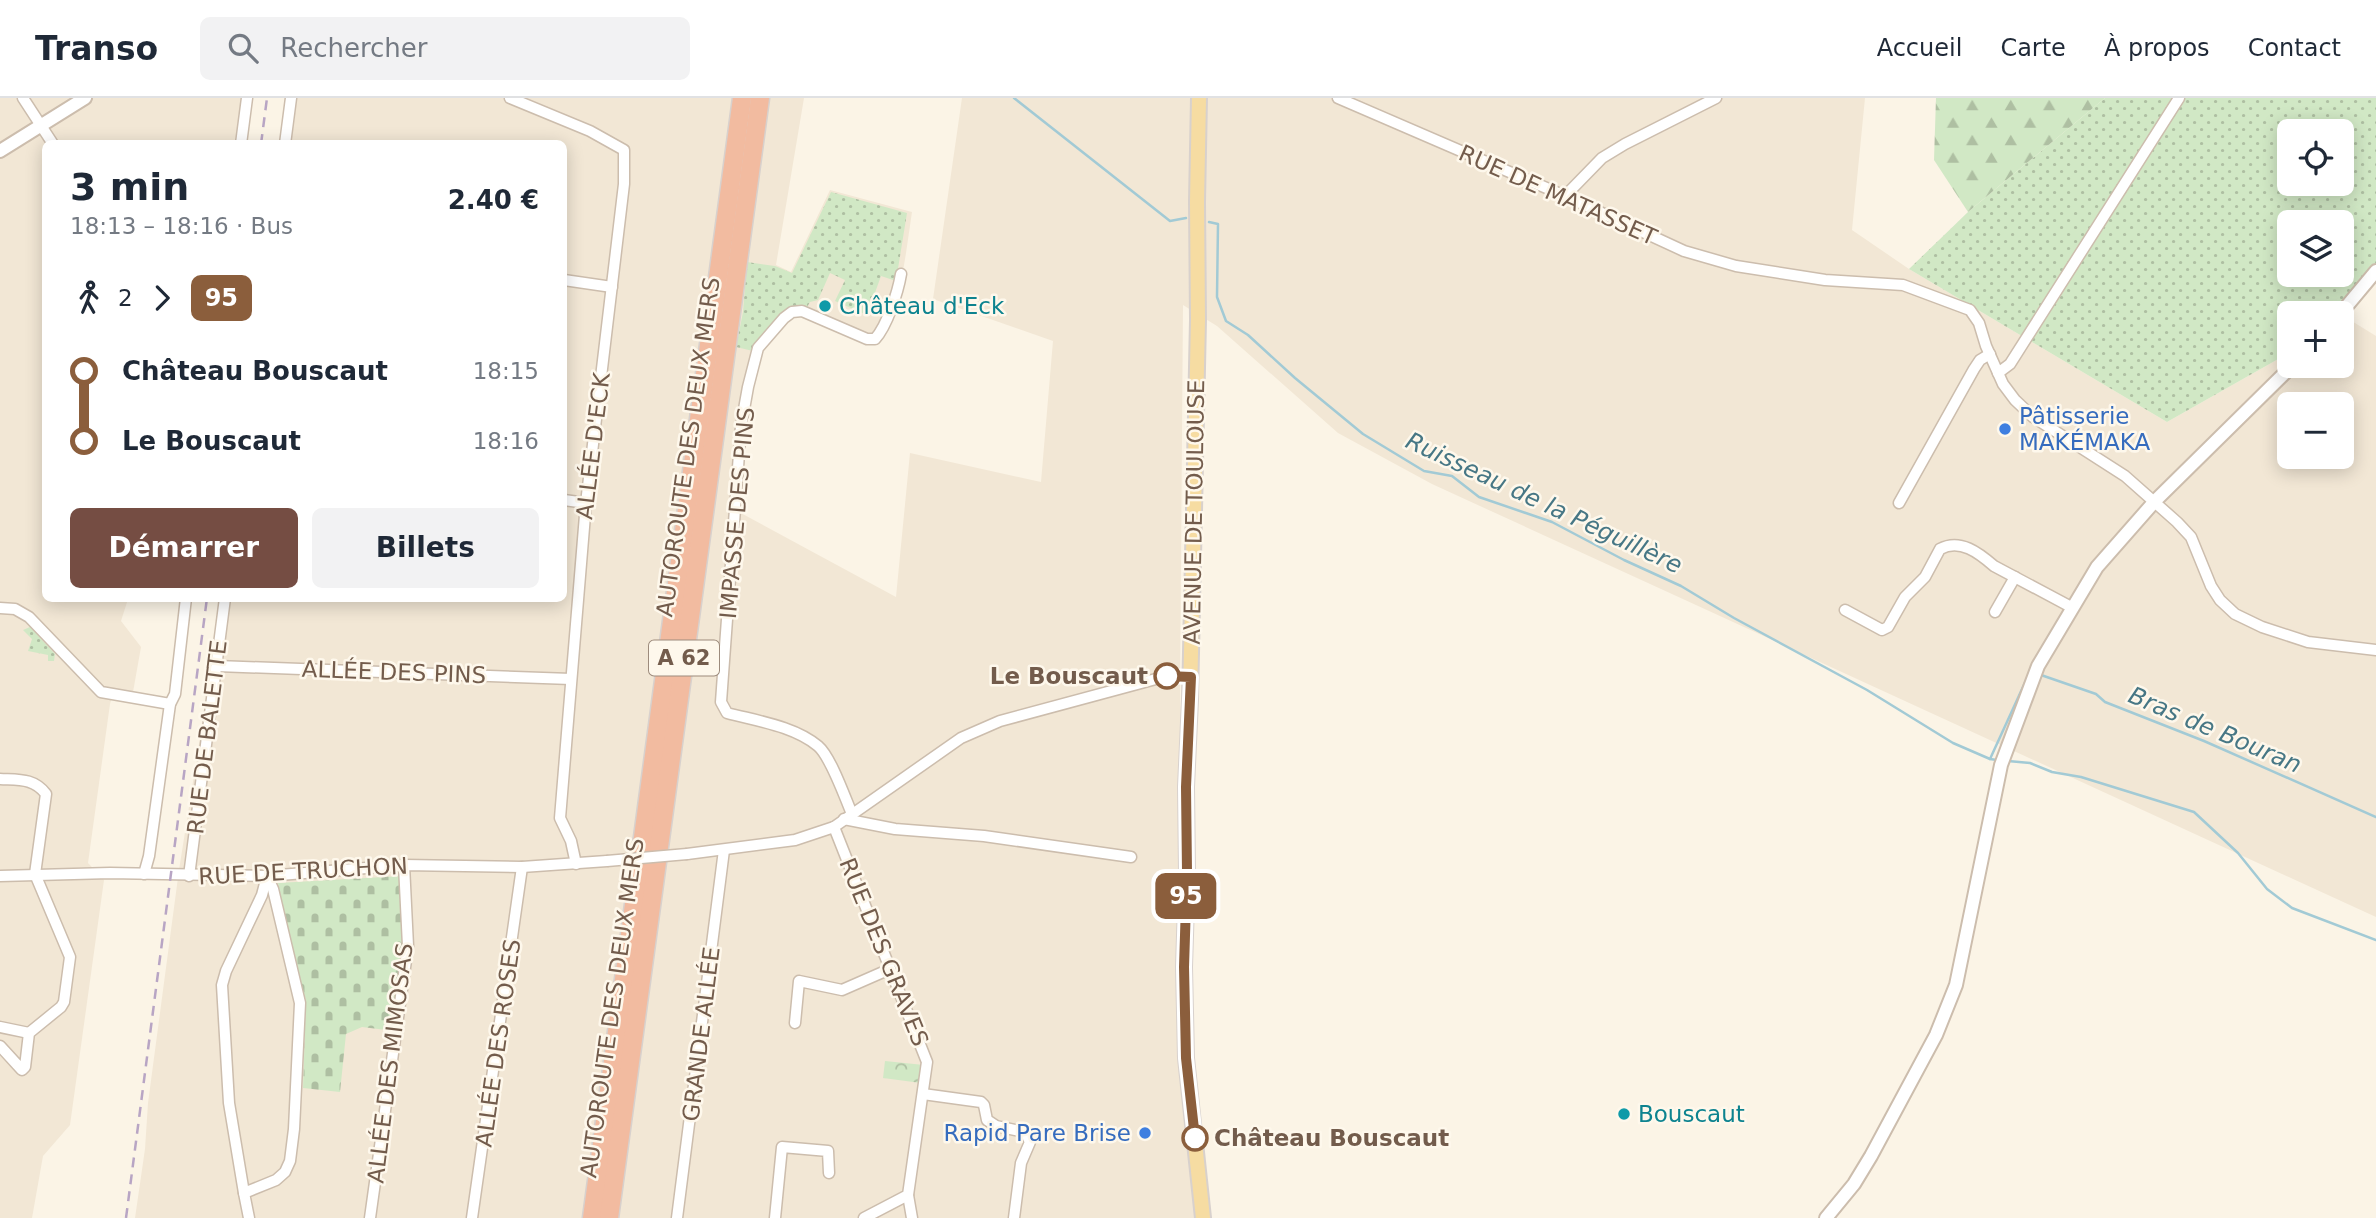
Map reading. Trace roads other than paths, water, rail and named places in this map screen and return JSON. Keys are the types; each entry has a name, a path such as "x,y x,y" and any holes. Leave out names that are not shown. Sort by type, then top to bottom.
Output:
{"highway":[{"name":"AUTOROUTE DES DEUX MERS","path":"592,1218 742,98"},
{"name":"AUTOROUTE DES DEUX MERS","path":"609,1218 760,98"}],"main road":[{"name":"AVENUE DE TOULOUSE","path":"1199,98 1198,320 1184,967 1186,1058 1203,1218"}],"street":[{"path":"23,98 50,140"},
{"path":"0,151 85,98"},
{"path":"242,140 247,98"},
{"path":"286,140 291,98"},
{"name":"ALLÉE D'ECK","path":"510,98 590,131 624,150 624,184 586,503 561,818 571,841 576,864"},
{"name":"RUE DE MATASSET","path":"1338,98 1565,196 1684,251 1736,266 1825,280 1903,285 1970,310 1979,323 2003,384 2015,400 2033,417 2125,476 2155,501 2191,537 2211,586 2220,600 2235,614 2262,627 2308,642 2376,650"},
{"path":"1565,196 1602,158 1716,98"},
{"path":"1998,373 2010,364 2179,98"},
{"path":"2352,301 2376,271"},
{"name":"IMPASSE DES PINS","path":"848,817 838,779 820,747 793,732 727,713 721,702 741,426 758,348 784,318 792,312 802,311 867,339 874,339 880,333 896,295 901,274"},
{"path":"567,281 612,287"},
{"path":"1899,503 1974,369 1980,360 1990,354"},
{"path":"1826,1218 1854,1184 1871,1156 1937,1035 1956,985 2001,765 2038,666 2097,567 2155,501 2280,378"},
{"path":"567,500 586,503"},
{"path":"1844,610 1882,630 1888,627 1905,597 1925,577 1940,549 1947,545 1964,546 2073,608"},
{"path":"1995,612 2015,577"},
{"path":"144,874 149,856 170,704 174,694 186,602"},
{"name":"RUE DE BALETTE","path":"189,876 225,602"},
{"path":"0,608 15,609 29,617 101,692 170,704"},
{"name":"ALLÉE DES PINS","path":"217,666 571,679"},
{"path":"724,850 795,840 834,827 961,738 999,721 1167,676 1191,677"},
{"path":"0,779 30,780 41,786 47,794 35,874 69,957 64,1002 29,1032 25,1067 22,1070 0,1046"},
{"path":"848,817 895,829 984,836 1131,857"},
{"name":"RUE DES GRAVES","path":"834,827 927,1062 908,1195 912,1218"},
{"name":"RUE DE TRUCHON","path":"0,876 267,876 404,865 522,867 607,862 724,850"},
{"name":"GRANDE ALLÉE","path":"677,1218 724,850"},
{"name":"ALLÉE DES MIMOSAS","path":"370,1218 408,946 404,865"},
{"name":"ALLÉE DES ROSES","path":"472,1218 522,867"},
{"path":"244,1193 276,1180 285,1172 290,1161 294,1129 300,1003 273,889 267,876"},
{"path":"249,1218 229,1103 222,985 262,895 267,876"},
{"path":"794,1023 799,981 842,990 890,969"},
{"path":"0,1027 29,1032"},
{"path":"923,1094 981,1102 987,1120 992,1124 1025,1132 1029,1136 1028,1149 1021,1163 1014,1218"},
{"path":"775,1218 782,1147 828,1151 829,1173"},
{"path":"864,1218 908,1195"}],"waterway":[{"name":"Ruisseau de la Péguillère","path":"1014,98 1170,221 1186,218"},
{"name":"Ruisseau de la Péguillère","path":"1209,222 1218,224 1217,297 1226,321 1248,335 1363,434 1424,471 1452,476 1479,497 1552,522 1681,586 1867,690 1953,743 1997,760"},
{"name":"Bras de Bouran","path":"2041,675 2096,694 2105,702 2204,741 2376,817"},
{"name":"Bras de Bouran","path":"1990,759 2028,676"},
{"name":"Ruisseau de la Péguillère","path":"2008,761 2030,763 2052,772 2081,777 2194,812 2238,853 2267,889 2292,908 2376,940"}],"railway":[{"path":"262,140 267,98"},
{"path":"126,1218 206,602"}],"place":[{"name":"Château d'Eck","path":"825,306"},
{"name":"Pâtisserie MAKÉMAKA","path":"2005,429"},
{"name":"Le Bouscaut","path":"1167,676"},
{"name":"Bouscaut","path":"1624,1114"},
{"name":"Rapid Pare Brise","path":"1145,1133"},
{"name":"Château Bouscaut","path":"1195,1138"}]}
